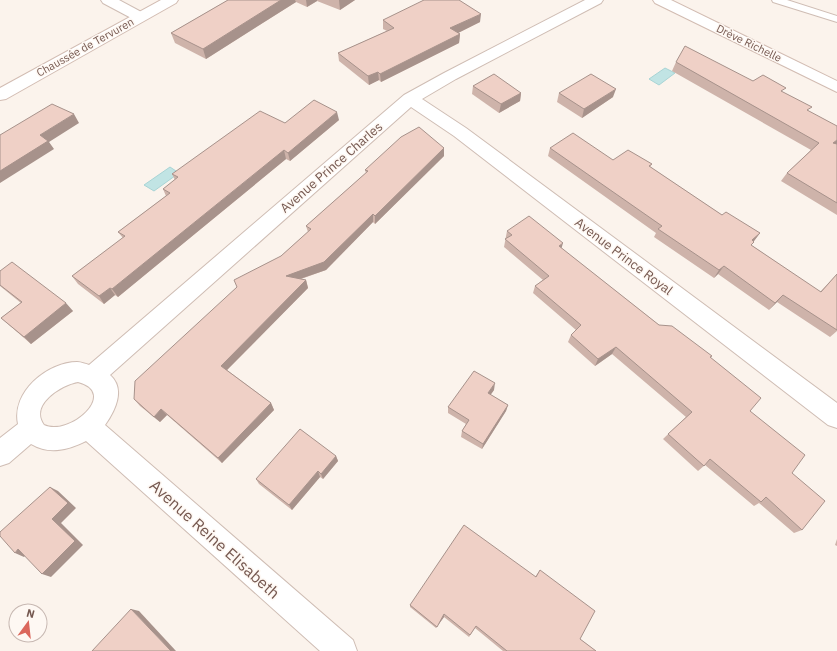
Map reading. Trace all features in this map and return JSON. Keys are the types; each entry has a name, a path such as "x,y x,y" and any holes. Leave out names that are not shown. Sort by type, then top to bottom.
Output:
{"street":[{"path":"108,0 140,17"},
{"name":"Chaussée de Tervuren","path":"0,95 171,0"},
{"name":"Avenue Prince Charles","path":"95,374 410,99 450,76 596,0"},
{"name":"Drève Richelle","path":"660,0 837,87"},
{"name":"Avenue Prince Royal","path":"410,99 460,132 837,417"},
{"path":"78,372 95,374 104,384 107,393 105,404 100,415 89,426 79,433 64,439 50,440 38,436 31,428 28,418 29,408 34,397 53,379 65,374 78,372"},
{"name":"Avenue Reine Elisabeth","path":"89,426 342,651"},
{"path":"0,454 31,428"}],"lane":[{"path":"777,0 837,19"}],"water":[{"path":"665,68 675,73 659,85 649,79"},
{"path":"170,167 179,173 154,191 144,185"}],"building":[{"path":"228,0 281,0 203,49 171,33"},
{"path":"424,0 459,0 481,14 450,28 460,34 380,74 378,72 368,76 338,53 394,28 383,20"},
{"path":"685,46 753,81 763,75 786,88 781,91 812,107 807,110 837,126 837,140 833,143 837,144 837,203 787,173 819,143 676,62"},
{"path":"494,74 521,93 501,104 473,86"},
{"path":"591,74 616,89 584,109 559,93"},
{"path":"314,100 337,112 288,153 284,150 112,289 110,288 99,296 72,276 125,236 118,232 170,193 163,189 178,177 172,174 260,111 285,123"},
{"path":"52,104 74,114 40,135 48,141 0,171 0,135"},
{"path":"419,127 444,148 375,216 373,214 324,262 286,276 306,280 221,366 271,403 218,458 161,409 154,417 134,399 135,381 237,287 234,280 281,256 311,229 306,226 368,171 365,170 401,137"},
{"path":"573,133 613,160 628,150 652,164 649,166 722,215 726,212 760,233 752,240 754,242 751,245 821,292 837,274 837,330 783,295 775,303 724,266 719,270 658,229 662,226 550,148"},
{"path":"529,216 563,243 559,246 659,325 672,326 712,356 710,357 761,398 750,411 805,455 792,473 825,501 802,530 766,497 761,502 710,459 704,466 668,434 692,412 616,347 598,359 571,335 581,325 535,286 549,276 505,239 512,235 507,231"},
{"path":"12,262 66,303 24,337 1,318 22,302 0,285 0,271"},
{"path":"474,371 495,383 488,393 508,405 483,444 462,431 469,420 448,407"},
{"path":"300,429 336,456 321,474 318,471 289,505 256,479"},
{"path":"50,487 68,503 52,519 75,541 42,574 18,549 15,553 0,536 0,532"},
{"path":"464,525 536,577 540,570 595,611 580,639 596,651 507,651 476,626 470,635 444,614 437,627 410,605"},
{"path":"131,609 171,651 92,651"}]}
